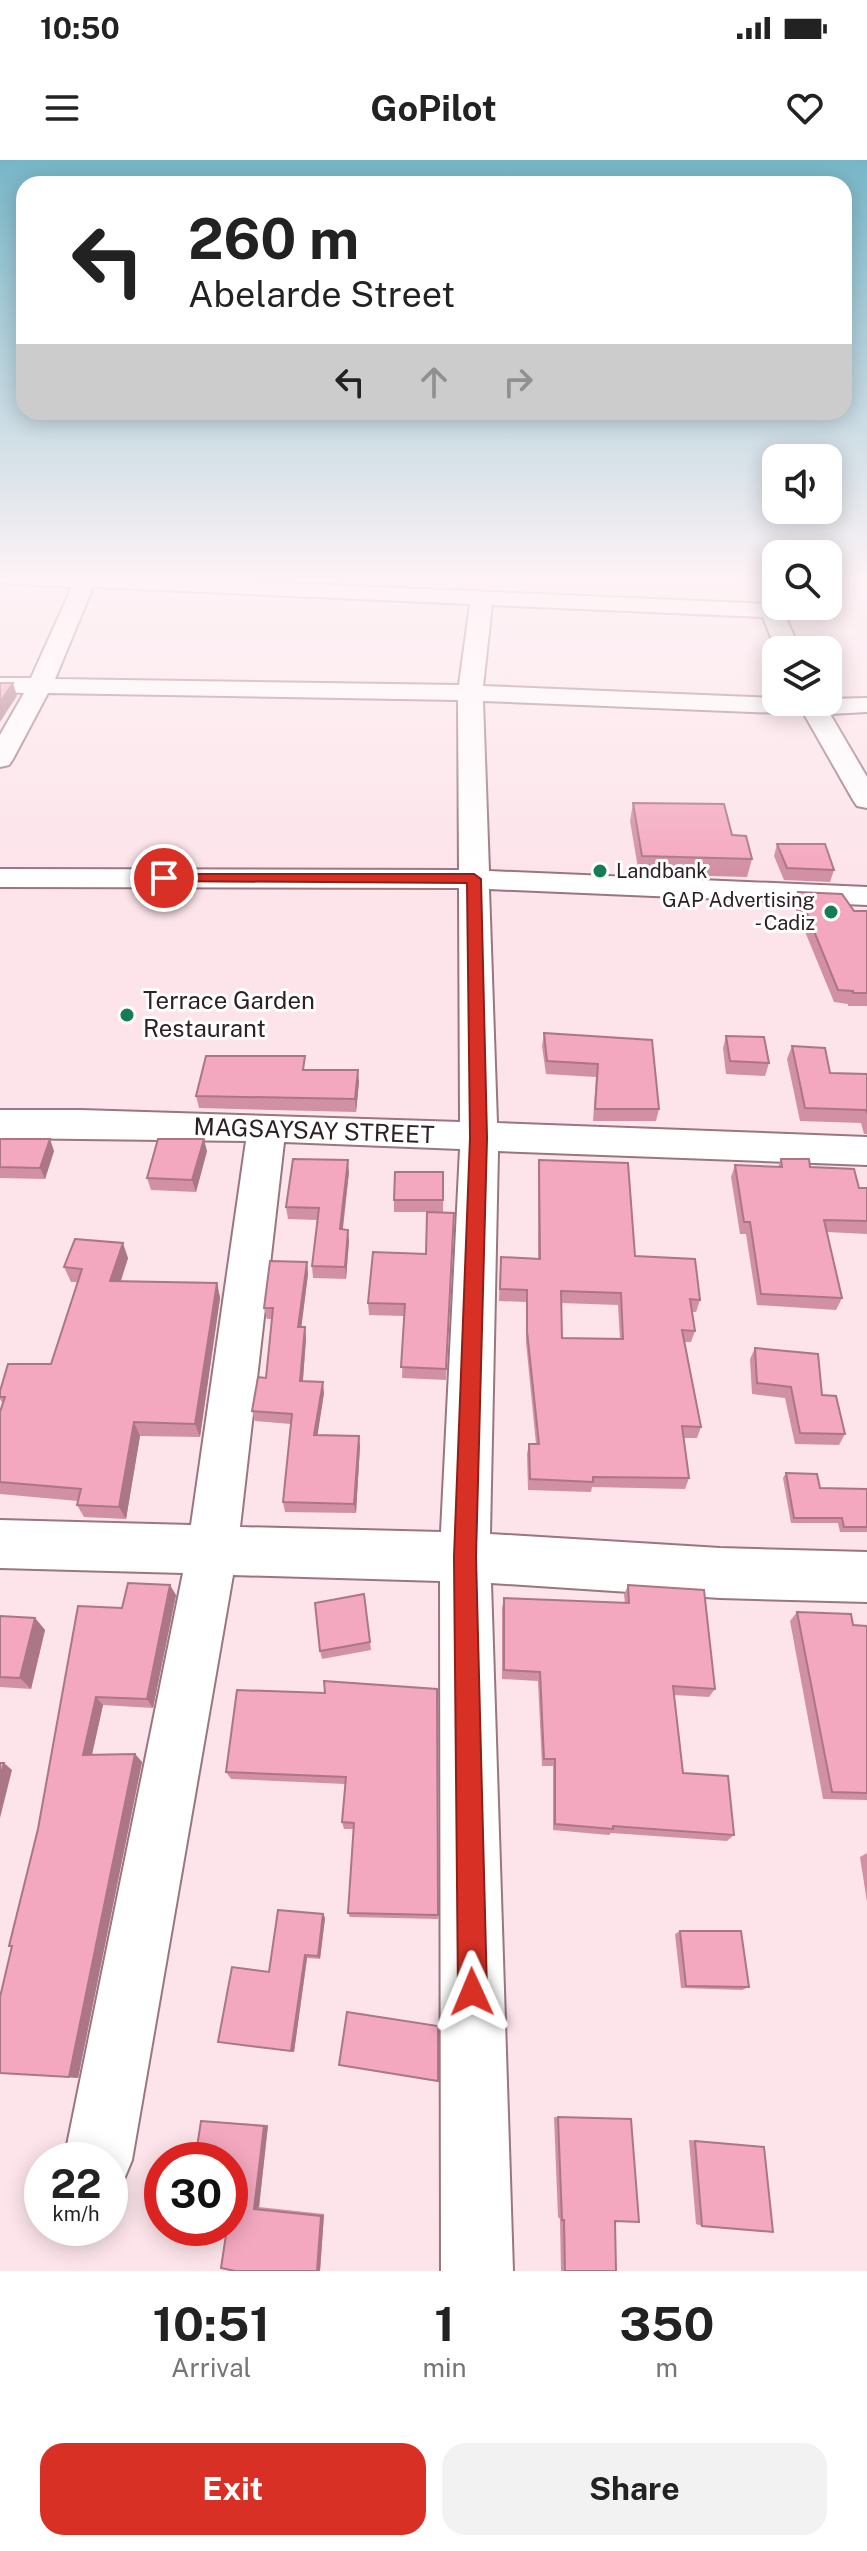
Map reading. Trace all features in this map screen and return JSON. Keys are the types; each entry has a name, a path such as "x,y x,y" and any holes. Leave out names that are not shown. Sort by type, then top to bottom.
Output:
{"street":[{"path":"0,759 45,675"},
{"path":"472,675 470,693 479,1138 465,1557 477,2271"},
{"path":"0,685 470,693 762,702"},
{"path":"842,705 867,705"},
{"path":"818,716 867,800"},
{"path":"0,878 474,879 867,896"},
{"name":"MAGSAYSAY STREET","path":"0,1124 267,1128 867,1151"},
{"path":"101,2142 212,1552 267,1128"},
{"path":"0,1544 465,1557 720,1573 867,1577"}],"building":[{"path":"0,683 13,683 0,702"},
{"path":"633,803 724,804 732,835 746,836 752,859 642,856"},
{"path":"777,844 825,844 834,870 787,868"},
{"path":"798,892 842,894 854,911 867,911 867,993 838,990"},
{"path":"544,1033 652,1040 659,1109 595,1109 598,1064 547,1061"},
{"path":"726,1036 764,1037 769,1063 730,1061"},
{"path":"792,1046 825,1048 830,1073 867,1074 867,1113 866,1110 805,1108"},
{"path":"206,1056 305,1056 303,1070 358,1070 355,1099 196,1096"},
{"path":"0,1139 50,1139 40,1168 0,1167"},
{"path":"158,1139 204,1139 192,1180 147,1178"},
{"path":"293,1159 348,1160 340,1229 348,1230 345,1267 312,1266 319,1208 286,1207"},
{"path":"781,1159 809,1159 810,1167 854,1169 859,1188 867,1188 867,1221 824,1220 842,1298 761,1294 750,1222 744,1222 735,1165 782,1167"},
{"path":"539,1160 628,1163 635,1256 695,1259 700,1300 690,1299 695,1331 682,1330 701,1427 682,1426 689,1478 593,1477 593,1482 530,1479 529,1444 539,1444 527,1331 527,1290 500,1289 501,1257 540,1259","holes":["561,1291 621,1293 623,1339 562,1338"]},
{"path":"395,1172 443,1172 443,1200 394,1200"},
{"path":"427,1212 454,1213 446,1369 401,1367 405,1304 368,1303 373,1252 426,1254"},
{"path":"75,1239 123,1243 110,1281 217,1283 195,1424 134,1422 119,1507 77,1505 81,1489 0,1482 0,1412 5,1397 0,1397 0,1391 8,1364 51,1364 82,1269 64,1267"},
{"path":"270,1261 307,1262 298,1327 305,1327 300,1381 323,1382 314,1435 359,1436 354,1504 283,1502 292,1414 252,1411 258,1377 266,1378 273,1308 264,1308"},
{"path":"755,1348 818,1354 822,1395 836,1396 845,1434 800,1433 791,1387 757,1383"},
{"path":"786,1473 817,1474 820,1488 867,1489 867,1527 844,1527 842,1518 794,1518"},
{"path":"128,1583 170,1585 147,1699 96,1697 83,1755 135,1754 69,2077 0,2073 0,1997 12,1946 9,1946 38,1829 78,1606 122,1608"},
{"path":"628,1585 704,1590 715,1689 673,1686 683,1773 728,1776 734,1835 555,1824 555,1759 544,1759 540,1672 504,1670 504,1598 629,1603"},
{"path":"364,1594 370,1642 320,1651 315,1603"},
{"path":"797,1612 851,1614 853,1625 867,1626 867,1793 832,1792"},
{"path":"0,1616 35,1618 20,1678 0,1677"},
{"path":"324,1681 437,1689 438,1915 348,1913 354,1823 342,1822 346,1777 226,1772 237,1690 325,1693"},
{"path":"278,1910 323,1914 318,1956 305,1955 291,2051 218,2042 232,1967 269,1972"},
{"path":"680,1931 741,1931 749,1987 686,1986"},
{"path":"347,2012 438,2026 438,2081 339,2065"},
{"path":"558,2117 631,2119 639,2222 615,2221 616,2271 565,2271"},
{"path":"201,2121 264,2126 254,2209 321,2216 317,2271 235,2271 221,2268 224,2246 248,2246 248,2142 198,2142"},
{"path":"695,2141 764,2147 773,2232 702,2226"}],"place":[{"name":"Landbank","path":"600,871"},
{"name":"GAP Advertising - Cadiz","path":"831,912"},
{"name":"Terrace Garden Restaurant","path":"127,1015"}],"route":[{"path":"164,878 474,879 479,1138 465,1557 472,1992"}]}
